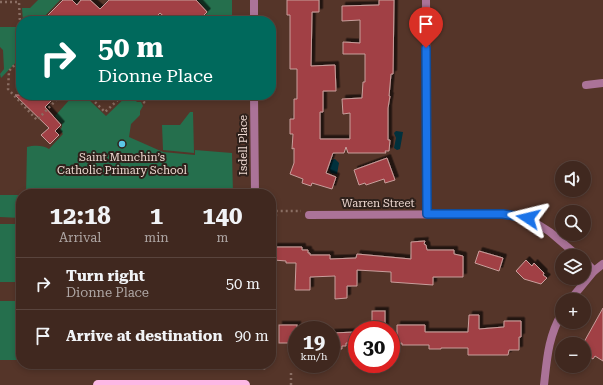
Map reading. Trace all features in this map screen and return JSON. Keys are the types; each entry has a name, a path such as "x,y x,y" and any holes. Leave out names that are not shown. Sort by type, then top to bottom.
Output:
{"main road":[{"path":"98,385 245,385"}],"street":[{"path":"254,0 254,16"},
{"path":"426,0 427,214"},
{"path":"586,85 603,83"},
{"name":"Isdell Place","path":"254,100 255,189"},
{"name":"Warren Street","path":"309,215 503,214 528,218 550,232 570,249"},
{"path":"576,293 594,271 603,264"},
{"path":"591,268 594,271"},
{"path":"544,385 547,353 555,326"}],"path":[{"path":"0,2 19,2 20,16"},
{"path":"16,63 9,71 8,88 16,97"},
{"path":"19,100 38,120 56,100"},
{"path":"93,100 105,112 118,100"},
{"path":"142,100 146,104"},
{"path":"276,219 276,211 300,210 309,215"},
{"path":"291,373 291,385"}],"green space":[{"path":"38,0 60,0 45,16 23,16 22,8 30,8"},
{"path":"198,0 232,0 232,16 204,16 208,12"},
{"path":"0,27 16,27 16,62 1,78 0,74 4,69 3,50 0,47"},
{"path":"69,100 89,100 106,116 123,100 135,100 137,102 141,102 143,106 140,111 140,115 131,124 129,137 163,152 195,155 195,150 232,153 233,189 26,189 27,147 38,146 49,149 63,134 60,130 62,124 55,116"},
{"path":"190,112 193,112 194,153 163,150 162,125 180,125"},
{"path":"0,195 16,195 16,218 0,217"},
{"path":"0,224 16,224 16,282 0,282"},
{"path":"0,301 16,301 16,360 0,360"}],"water":[{"path":"396,131 403,132 400,149 397,150 394,148 396,138 394,133"},
{"path":"335,159 339,163 337,174 331,173 329,169 331,160"}],"building":[{"path":"63,0 72,0 77,5 81,0 90,0 100,9 109,0 196,0 207,12 203,16 163,16 160,13 157,16 47,16"},
{"path":"287,0 319,0 319,12 312,12 311,66 335,65 336,91 323,91 323,112 320,112 320,139 350,139 350,113 343,114 342,99 362,98 363,82 365,82 365,54 343,54 343,42 360,43 360,20 342,21 342,6 379,5 379,0 394,0 393,74 391,74 388,108 388,140 390,140 389,151 385,151 386,153 348,153 346,147 344,153 333,153 326,173 336,177 332,189 312,183 311,186 302,183 303,179 290,174 294,163 294,148 292,149 293,134 290,134 290,119 294,119 294,99 297,99 297,69 290,69 290,15 287,15"},
{"path":"20,100 52,100 45,107 61,125 55,131 59,135 50,144 41,135 49,128"},
{"path":"387,158 395,180 385,183 384,179 366,185 365,183 359,185 354,170"},
{"path":"425,241 424,244 426,245 427,250 454,250 454,254 463,256 463,277 433,277 433,285 391,282 391,272 357,270 357,286 347,286 347,298 335,299 335,276 310,277 310,290 295,290 296,263 286,263 286,261 276,260 276,247 302,247 302,250 308,250 310,255 330,255 330,259 356,258 357,254 411,259 411,242"},
{"path":"479,251 503,258 499,271 475,263"},
{"path":"526,260 532,266 534,263 544,273 543,275 547,278 541,284 524,279 516,271"},
{"path":"603,308 603,361 595,356 593,359 591,358 591,337 587,337"},
{"path":"372,311 385,311 385,321 372,321"},
{"path":"469,315 479,315 479,329 504,327 504,321 521,321 519,350 509,350 508,355 468,355 468,348 429,349 429,345 402,345 402,343 400,343 400,325 425,325 425,332 468,332"},
{"path":"279,325 288,325 288,343 279,343"},
{"path":"348,332 348,343 346,343 346,346 342,346 342,349 340,349 340,333"}],"place":[{"name":"Saint Munchin’s Catholic Primary School","path":"122,144"}],"route":[{"path":"426,48 427,214 503,214 528,218"}]}
